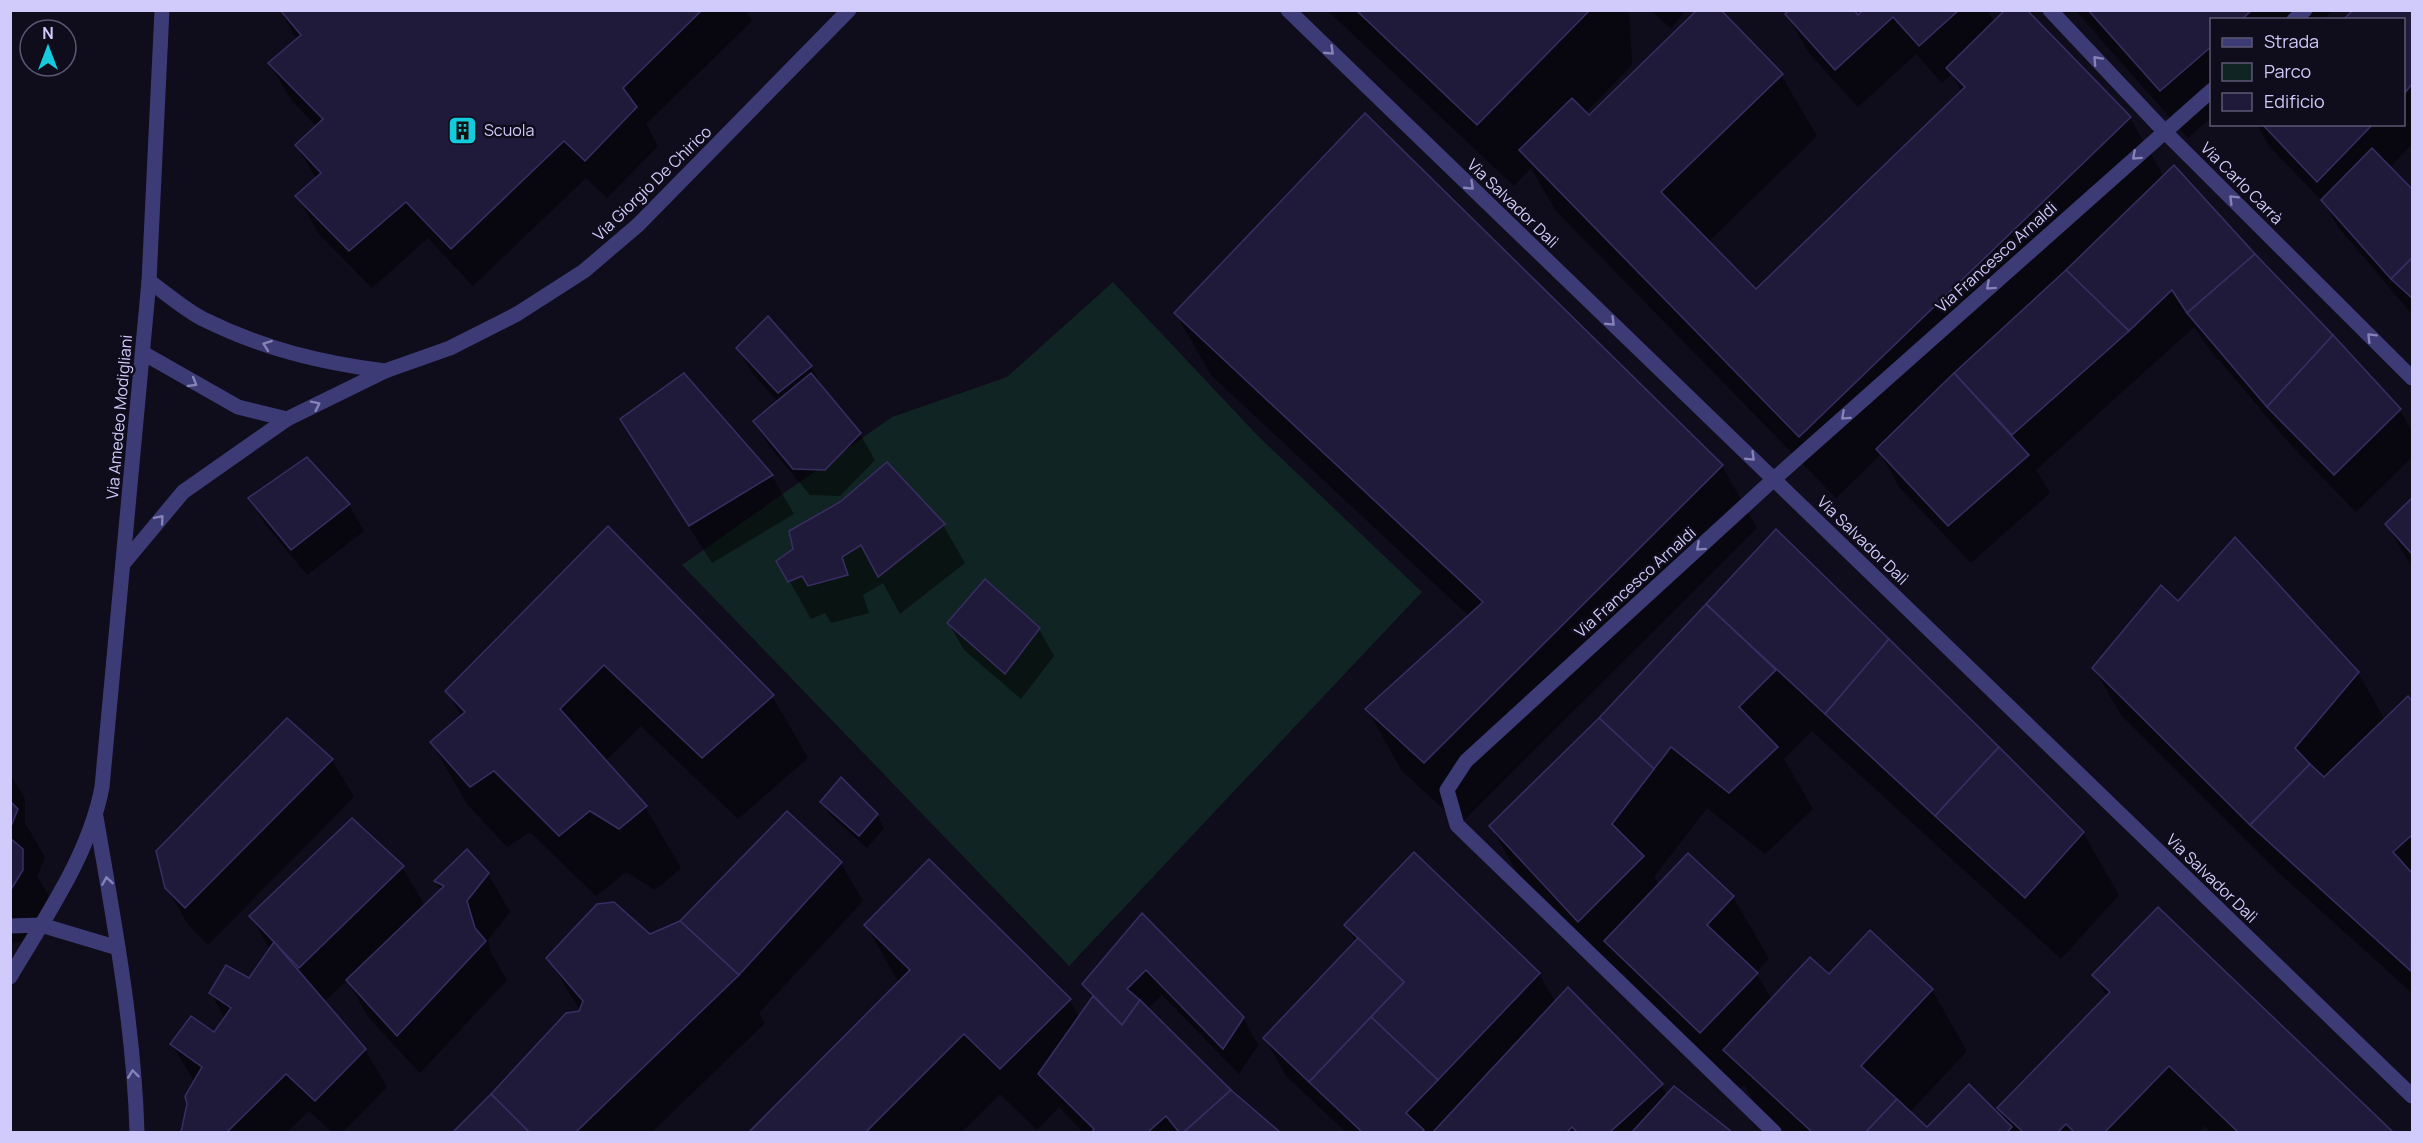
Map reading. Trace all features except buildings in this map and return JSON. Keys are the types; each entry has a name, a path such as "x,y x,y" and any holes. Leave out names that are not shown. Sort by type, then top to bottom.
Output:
{"street":[{"name":"Via Giorgio De Chirico","path":"123,564 183,492 287,419 385,371 460,344 517,314 584,271 638,225 849,10"},
{"name":"Via Salvador Dalì","path":"1288,10 2412,1096"},
{"name":"Via Carlo Carrà","path":"2050,10 2164,131 2412,378"},
{"name":"Via Amedeo Modigliani","path":"10,977 78,858 96,817 102,787 149,281 159,13"},
{"name":"Via Francesco Arnaldi","path":"1774,1132 1457,825 1447,790 1466,761 1774,479 2210,91"},
{"name":"Via Giorgio De Chirico","path":"149,281 201,318 246,338 304,358 385,371"},
{"path":"143,353 238,407 287,419"},
{"name":"Via Amedeo Modigliani","path":"96,817 118,948 136,1101 137,1132"},
{"path":"10,926 41,925 118,948"}],"green space":[{"path":"1113,282 1258,436 1422,592 1069,966 682,565 892,417 1007,377"}],"place":[{"name":"Scuola","path":"463,130"}]}
